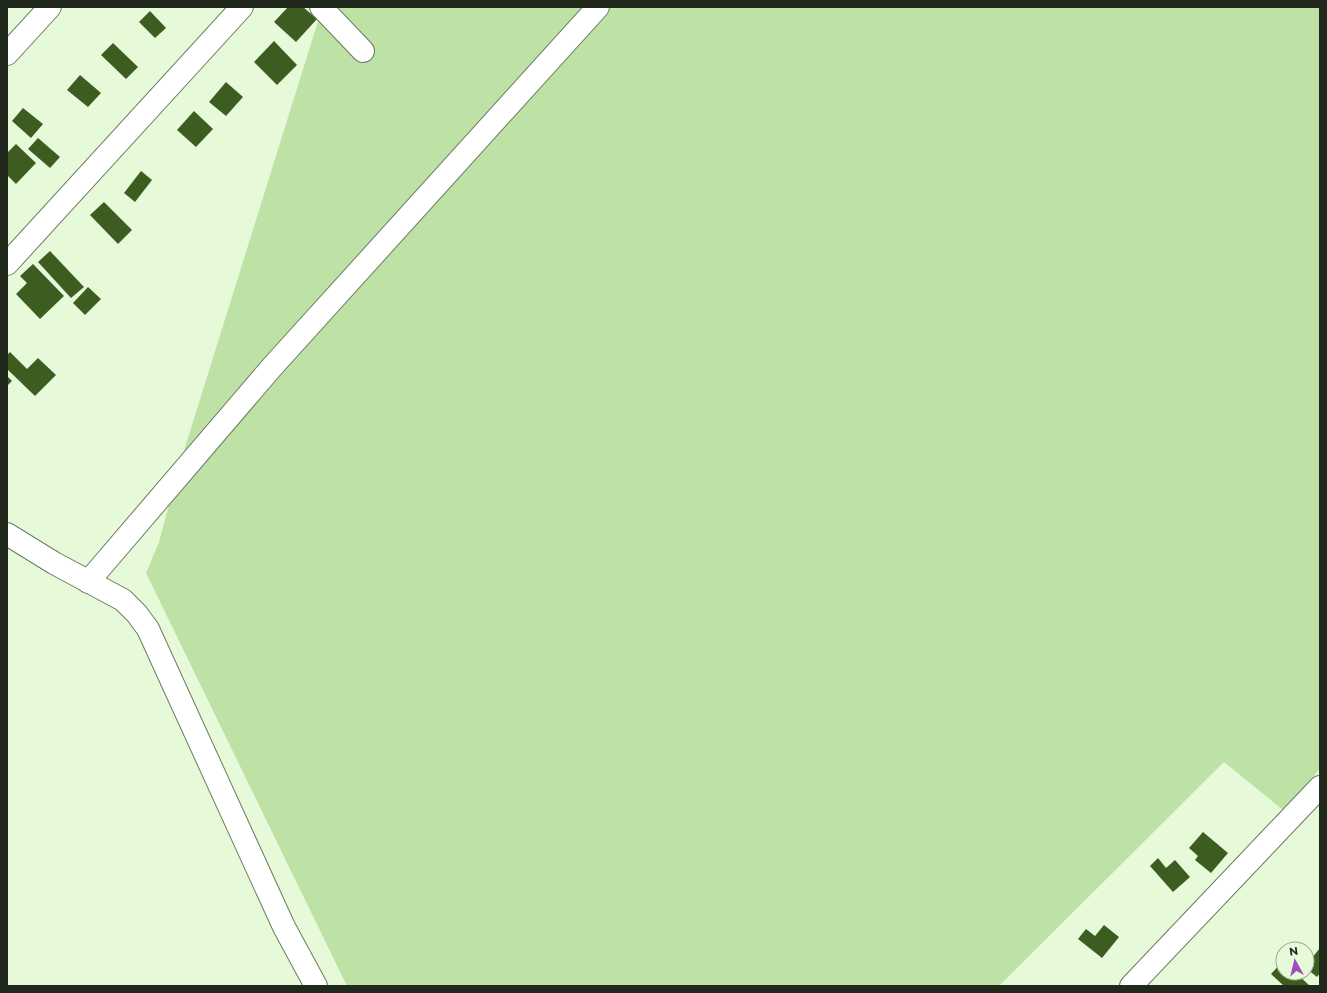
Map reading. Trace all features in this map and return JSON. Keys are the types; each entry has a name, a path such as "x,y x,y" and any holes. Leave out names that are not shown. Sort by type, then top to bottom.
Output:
{"street":[{"path":"7,54 50,7"},
{"path":"7,264 242,7"},
{"path":"321,7 363,51"},
{"path":"88,582 272,367 598,7"},
{"path":"7,534 54,563 122,600 137,614 148,629 284,927 316,986"},
{"path":"1131,986 1320,787"}],"green space":[{"path":"329,7 1320,7 1320,768 1288,814 1224,762 999,986 347,986 146,573 159,542 182,457 319,18"}],"building":[{"path":"288,7 303,7 317,19 296,42 274,22"},
{"path":"150,11 166,28 155,38 139,22"},
{"path":"274,41 297,65 277,85 254,62"},
{"path":"113,43 138,67 126,79 101,55"},
{"path":"80,75 101,93 88,107 67,90"},
{"path":"226,82 243,97 226,116 209,102"},
{"path":"23,108 43,124 31,138 12,121"},
{"path":"194,111 213,129 196,147 177,130"},
{"path":"38,138 60,157 50,168 28,149"},
{"path":"16,144 36,163 16,184 7,175 7,153"},
{"path":"141,171 152,180 135,202 124,193"},
{"path":"104,202 132,230 118,244 90,215"},
{"path":"50,251 84,287 71,298 38,262"},
{"path":"33,264 64,296 40,319 16,294 27,283 20,276"},
{"path":"88,287 101,299 85,315 73,303"},
{"path":"10,352 27,369 38,358 56,375 35,396 7,369 7,355"},
{"path":"7,376 12,381 7,386"},
{"path":"1203,832 1228,853 1211,873 1195,860 1198,856 1189,848"},
{"path":"1158,858 1166,868 1175,860 1190,877 1173,892 1150,866"},
{"path":"1104,925 1119,937 1102,958 1078,939 1086,929 1095,936"},
{"path":"1320,948 1320,973 1317,977 1315,975 1315,954"},
{"path":"1275,970 1275,978 1271,974"},
{"path":"1279,981 1305,981 1310,986 1284,986"}]}
